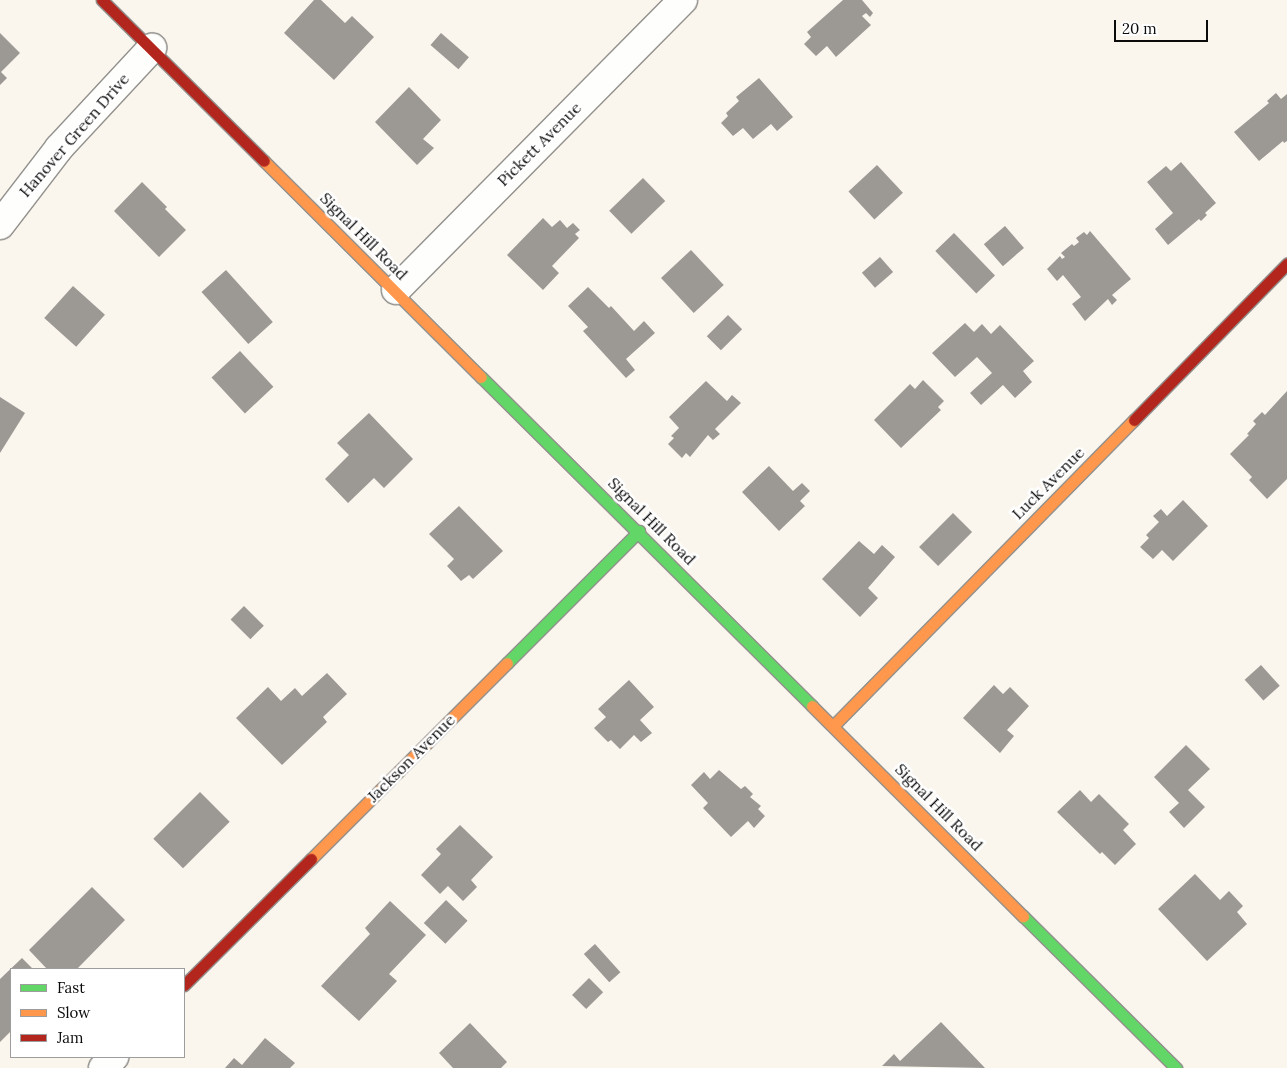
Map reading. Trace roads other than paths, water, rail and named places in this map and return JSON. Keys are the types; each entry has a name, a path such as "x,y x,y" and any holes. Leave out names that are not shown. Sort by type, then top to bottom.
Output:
{"street":[{"name":"Signal Hill Road","path":"102,0 639,531 1176,1068"},
{"name":"Pickett Avenue","path":"396,290 684,0"},
{"name":"Hanover Green Drive","path":"0,225 59,148 152,48"},
{"name":"Luck Avenue","path":"834,725 1287,264"},
{"name":"Jackson Avenue","path":"185,984 639,531"},
{"path":"103,1068 113,1058"}]}
